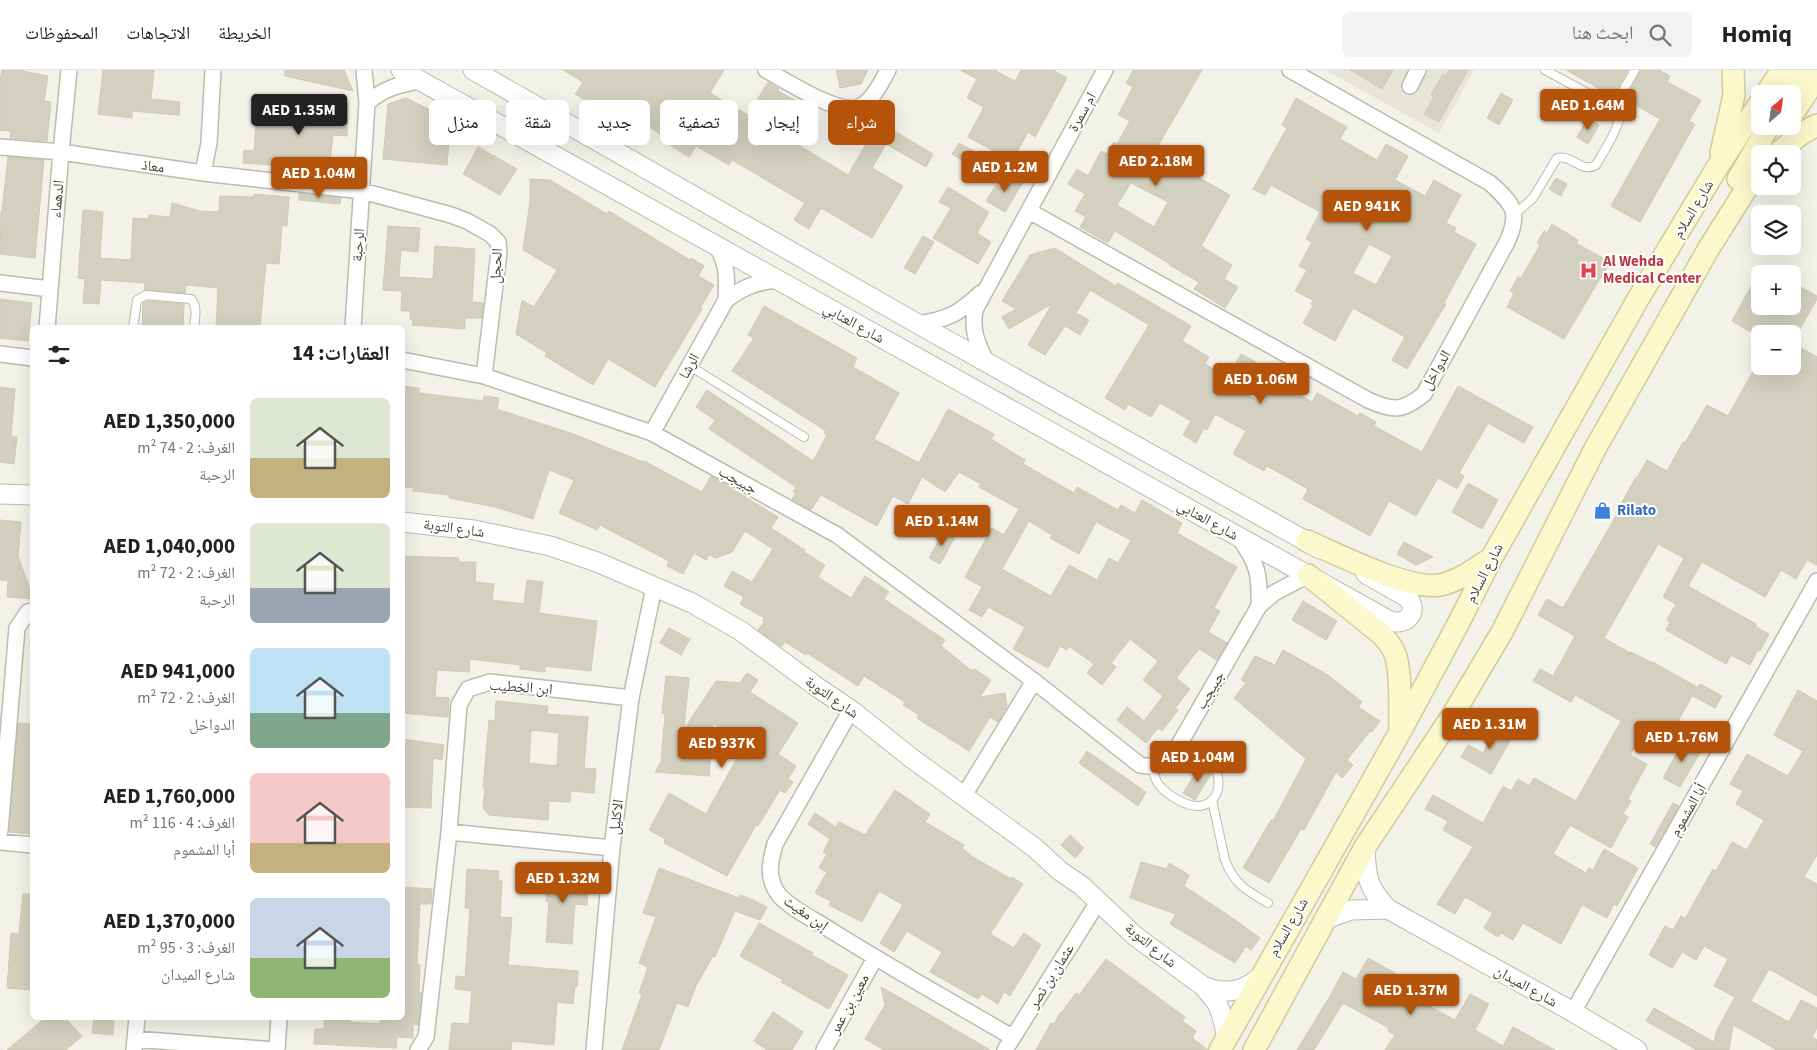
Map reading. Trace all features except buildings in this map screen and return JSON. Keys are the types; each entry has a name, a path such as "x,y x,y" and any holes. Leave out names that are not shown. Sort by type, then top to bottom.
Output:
{"main road":[{"path":"1718,166 1734,95 1733,70"},
{"path":"1772,85 1782,70"},
{"path":"1795,85 1803,70"},
{"path":"1801,101 1817,77"},
{"name":"شارع السلام","path":"1223,1044 1400,732 1491,559 1638,299 1718,166 1751,116"},
{"path":"1788,145 1801,134 1817,125"},
{"path":"1709,248 1728,195 1764,135"},
{"name":"شارع السلام","path":"1254,1050 1365,847 1478,674 1525,588 1583,471 1709,248 1751,181"},
{"path":"1307,541 1391,576 1412,584 1425,586 1450,583 1491,559"},
{"path":"1308,575 1381,634 1390,644 1396,656 1398,668 1400,732"}],"street":[{"name":"الدهماء","path":"47,325 61,152 70,70"},
{"path":"203,173 208,143 213,70"},
{"name":"الرحبة","path":"353,325 367,103 364,70"},
{"name":"شارع العنابي","path":"400,70 1395,623 1401,623 1411,615 1412,603 1408,598 987,363 472,70"},
{"path":"766,70 828,103 857,108 879,87 888,70"},
{"name":"ام سمرة","path":"987,363 978,346 973,322 975,310 1106,70"},
{"path":"1290,70 1490,183 1502,194 1513,209 1514,215"},
{"path":"1410,86 1418,70"},
{"path":"367,103 378,93 392,87 420,81"},
{"name":"معاذ","path":"0,147 61,152 203,173 362,190"},
{"name":"الحجل","path":"362,190 451,215 490,234 498,242 499,252 484,376"},
{"name":"الدواخل","path":"1029,211 1368,400 1382,406 1397,408 1411,404 1424,394 1507,242 1514,227 1514,215"},
{"name":"الرشا","path":"716,246 726,264 726,300"},
{"name":"الرشا","path":"652,433 726,300 746,286 777,280"},
{"path":"0,283 50,289"},
{"name":"ام سمرة","path":"918,324 946,319 957,313 987,286"},
{"path":"0,354 30,358"},
{"name":"جبيجب","path":"405,361 484,376 652,433 838,535 1034,681 1140,765 1152,767 1164,763 1173,755 1260,606 1274,593 1308,575"},
{"path":"0,494 30,495"},
{"name":"شارع التوبة","path":"405,522 474,530 550,546 597,562 692,603 741,631 851,710 963,797 1035,848 1060,871 1082,886 1135,936 1203,986 1214,998 1221,1013 1223,1044"},
{"path":"1238,537 1256,566 1260,582 1260,606"},
{"name":"أبا المشموم","path":"1573,1012 1817,581"},
{"name":"الاكليل","path":"594,1050 612,848 631,698 654,587"},
{"path":"0,830 17,628 30,611"},
{"path":"963,797 1034,681"},
{"name":"ابن الخطيب","path":"418,1050 426,1037 449,832 459,706 468,688 490,682 631,698"},
{"name":"إبن مغيث","path":"851,710 775,844 769,864 771,880 779,894 792,905 1009,1044"},
{"path":"449,832 612,848"},
{"path":"0,842 30,845"},
{"name":"شارع الميدان","path":"1365,847 1366,866 1371,888 1376,897 1388,909 1573,1012 1637,1050"},
{"name":"عثمان بن نصر","path":"1009,1044 1098,902"},
{"path":"1325,919 1351,910 1388,909"},
{"name":"معين بن عمر","path":"824,1050 875,958"},
{"name":"شارع التوبة","path":"1203,986 1213,990 1234,991 1259,978"},
{"path":"137,1020 135,1044 276,1050 279,1020"}],"lane":[{"path":"1545,70 1601,101 1610,103 1618,99 1635,70"},
{"path":"1514,215 1533,198 1557,158 1564,156 1586,168 1596,165 1620,117 1618,99"},
{"path":"133,325 137,300 141,296 146,295 191,299 195,303 196,309 194,325"},
{"path":"690,366 804,437"},
{"path":"1152,767 1160,787 1189,805 1203,806 1212,800 1219,785 1218,772 1210,760 1181,740"},
{"path":"1212,800 1228,868 1233,877 1246,890 1268,903"}],"shaded area":[{"path":"1325,70 1474,70 1439,133"}],"place":[{"name":"Al Wehda Medical Center","path":"1589,270"},
{"name":"Rilato","path":"1603,510"}]}
